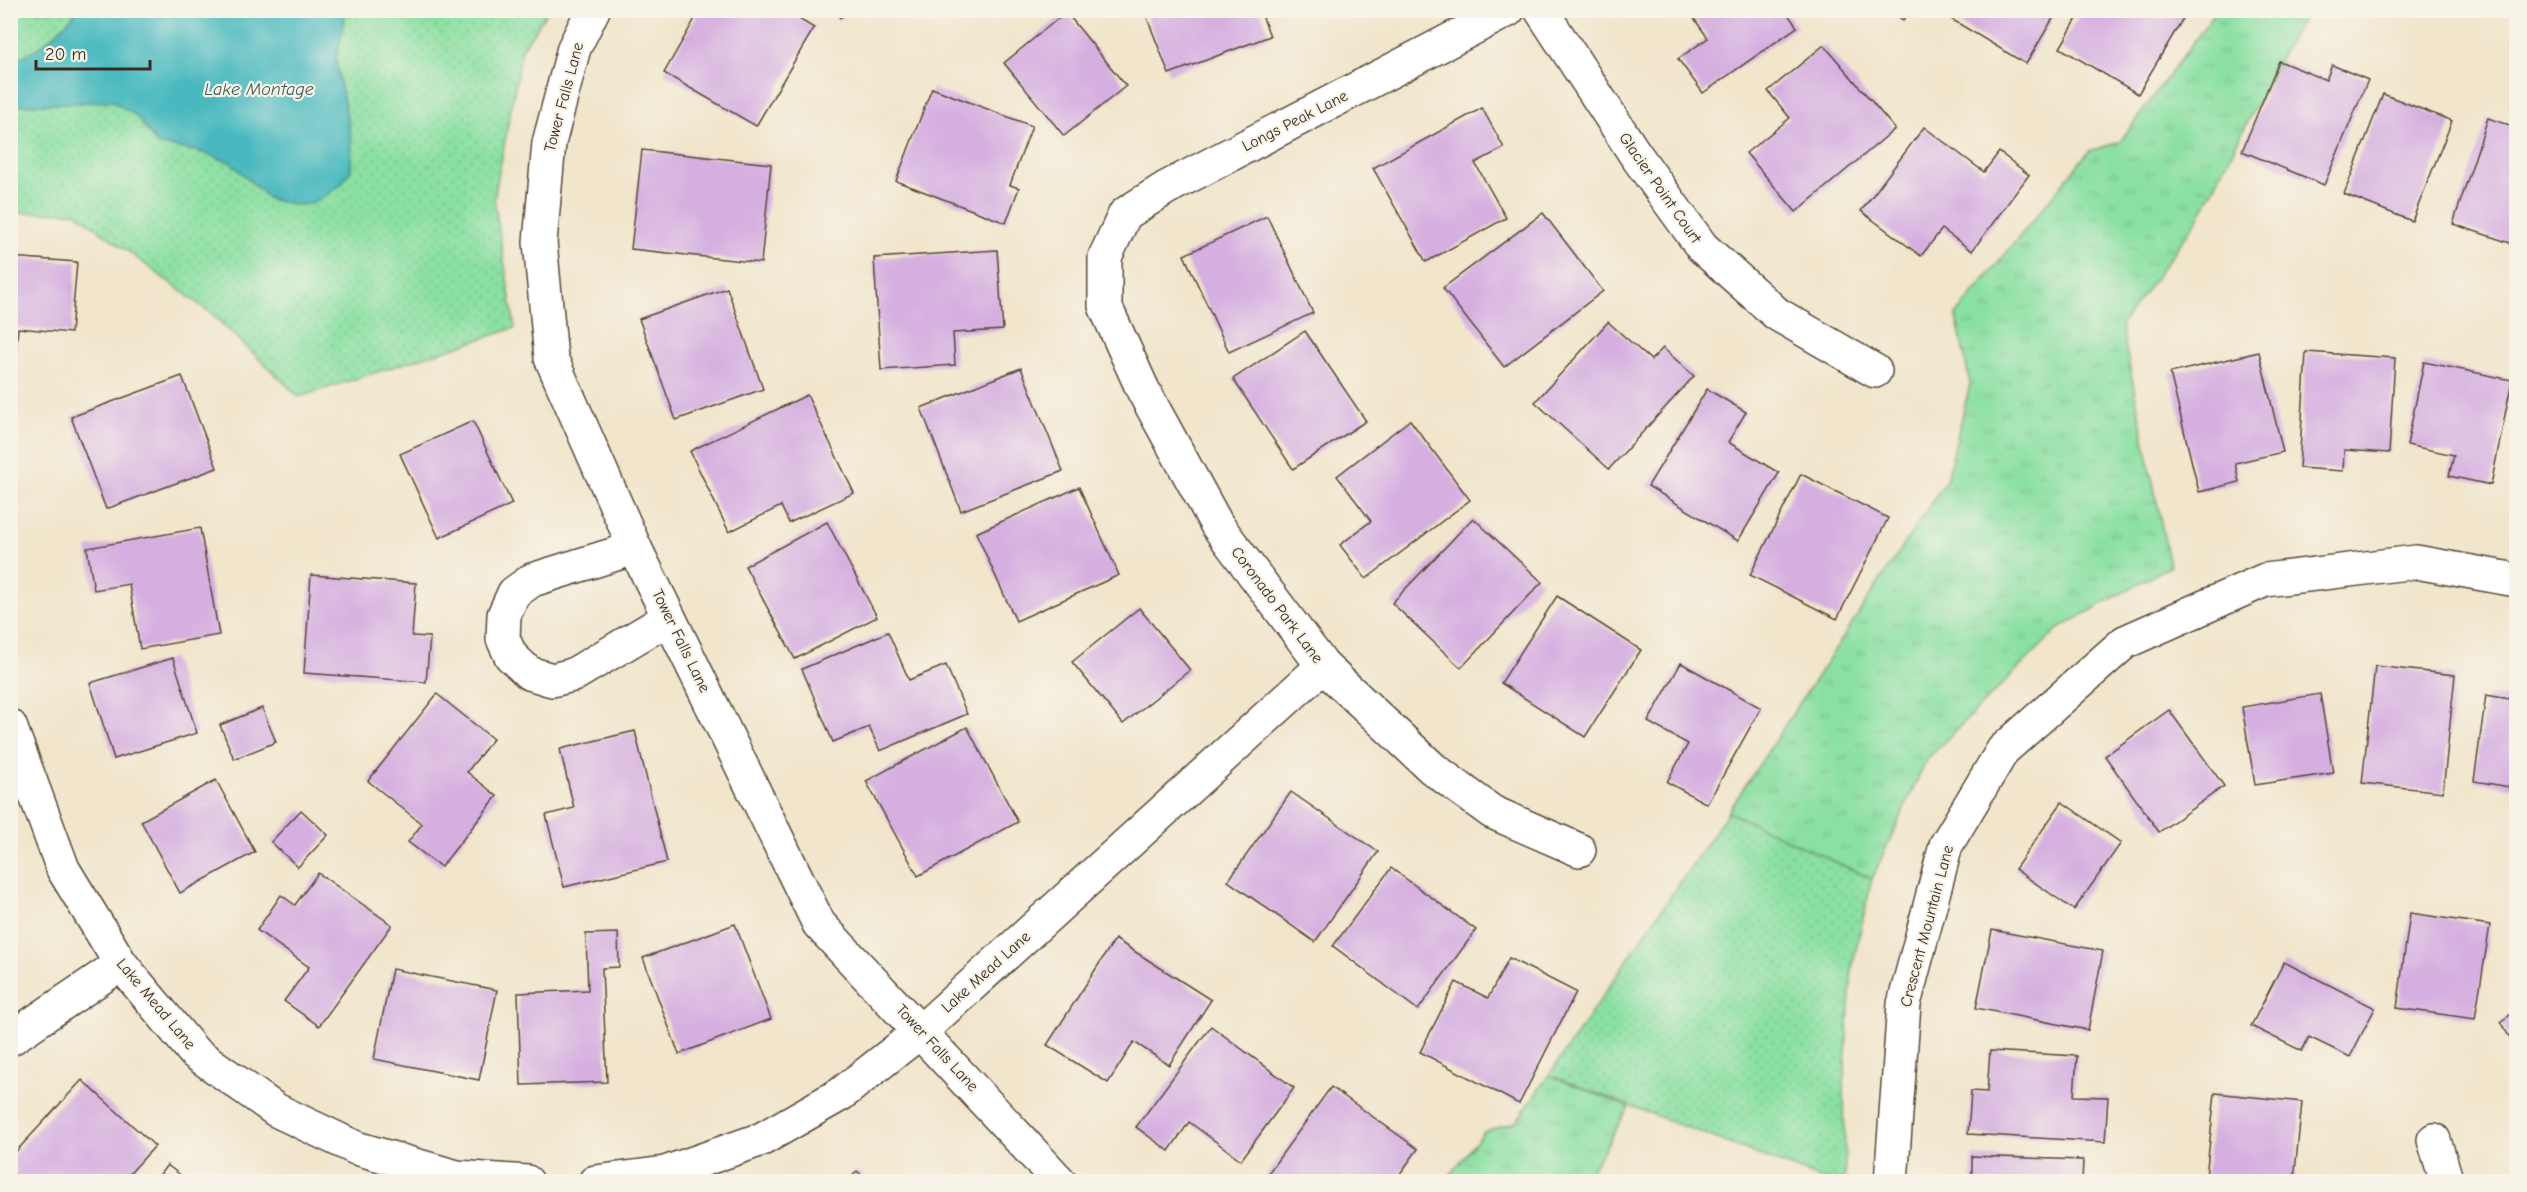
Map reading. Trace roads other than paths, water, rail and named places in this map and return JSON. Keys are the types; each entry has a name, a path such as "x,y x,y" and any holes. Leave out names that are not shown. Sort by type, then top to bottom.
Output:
{"street":[{"name":"Tower Falls Lane","path":"593,10 574,48 549,143 540,242 551,358 635,549 819,924 921,1030 1060,1182"},
{"name":"Longs Peak Lane","path":"1105,257 1125,214 1166,188 1508,10"},
{"name":"Glacier Point Court","path":"1541,10 1635,154 1701,247 1777,314 1875,371"},
{"name":"Coronado Park Lane","path":"1105,257 1105,306 1143,390 1217,525 1323,666 1432,768 1483,806 1579,850"},
{"path":"635,549 532,580 514,593 504,615 503,639 511,656 529,674 552,680 573,675 669,618"},
{"name":"Crescent Mountain Lane","path":"1891,1182 1904,1004 1946,845 2003,750 2125,642 2265,580 2416,562 2517,580"},
{"name":"Lake Mead Lane","path":"594,1182 665,1173 762,1139 841,1094 921,1030 1323,666"},
{"name":"Lake Mead Lane","path":"10,726 63,869 121,964 194,1052 276,1110 356,1148 457,1177 527,1182"},
{"path":"10,1039 121,964"},
{"path":"2434,1140 2447,1182"}],"water":[{"name":"Lake Montage","path":"77,11 346,11 336,62 352,142 351,170 341,185 314,203 296,205 269,199 230,162 200,152 157,144 137,117 113,101 11,106 11,60 39,47"}]}
